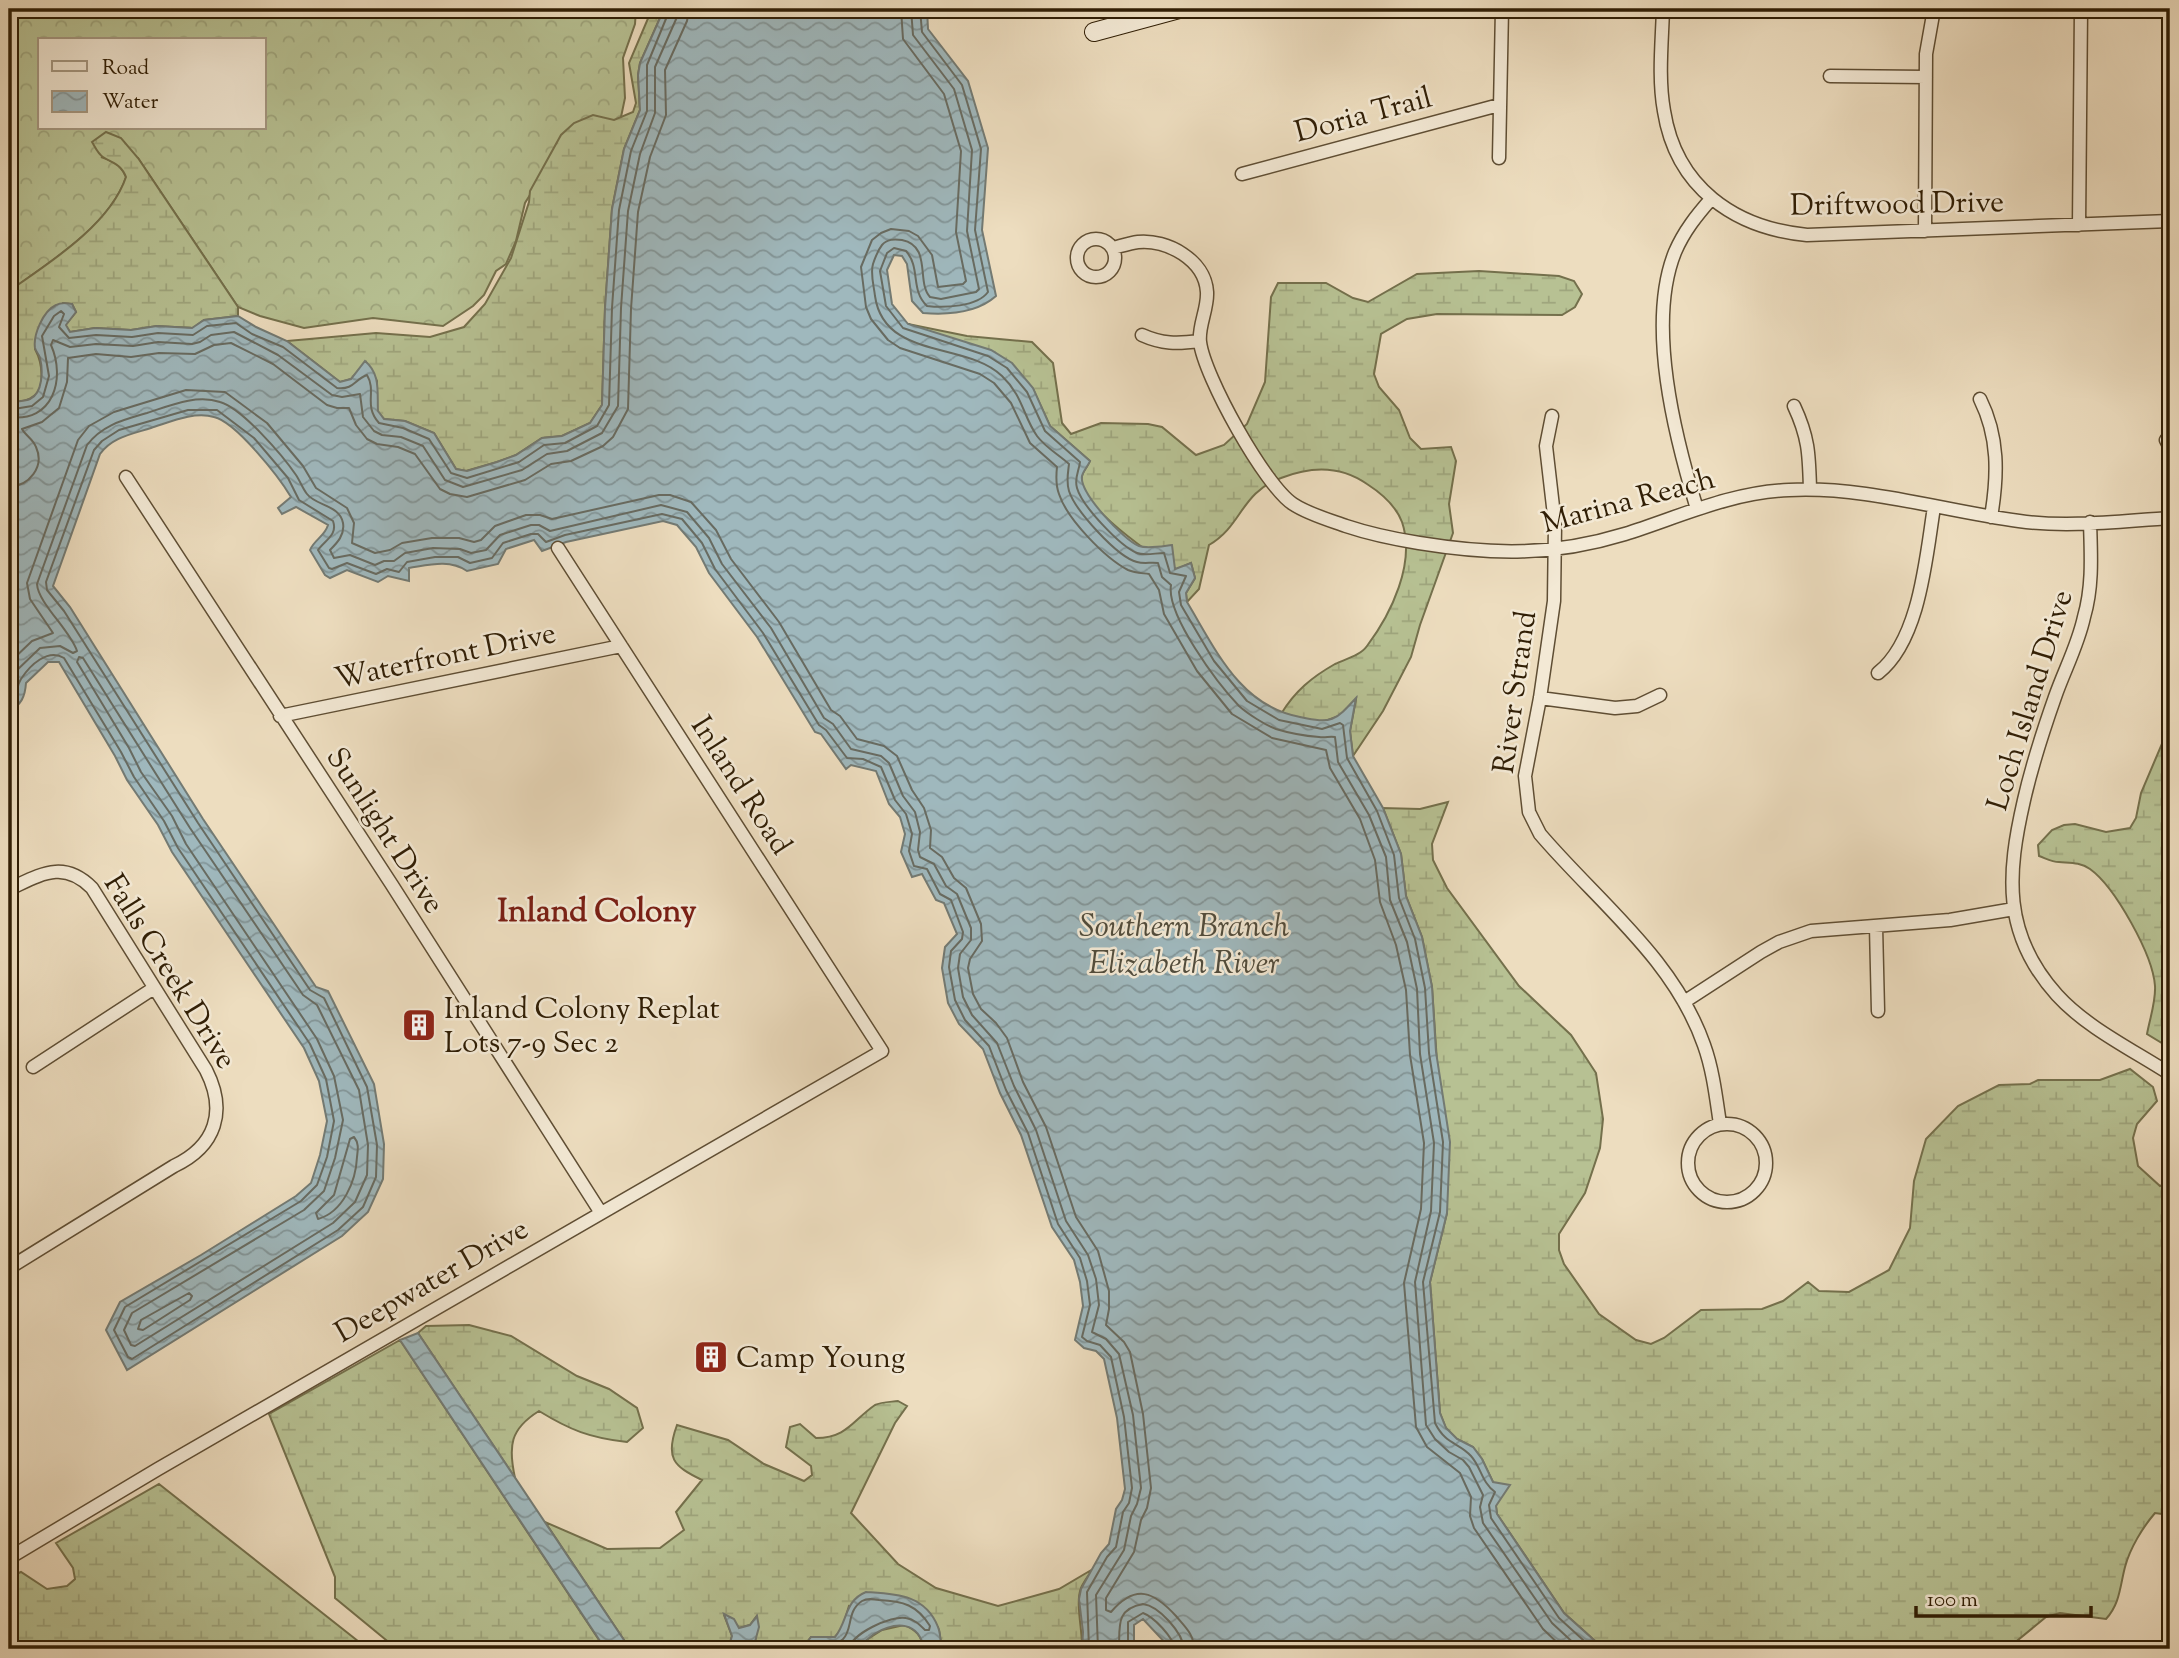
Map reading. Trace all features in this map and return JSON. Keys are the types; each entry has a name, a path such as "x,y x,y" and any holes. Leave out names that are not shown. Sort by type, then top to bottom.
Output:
{"street":[{"path":"1094,32 1179,9"},
{"path":"1499,158 1502,9"},
{"name":"Driftwood Drive","path":"1663,9 1662,83 1666,125 1675,148 1688,171 1711,199 1752,224 1783,233 1807,236 2170,221"},
{"path":"1925,231 1926,78 1929,30 1934,9"},
{"path":"2079,225 2081,9"},
{"path":"1830,76 1926,78"},
{"name":"Doria Trail","path":"1242,174 1499,105"},
{"path":"1697,509 1672,421 1666,369 1664,302 1668,272 1678,245 1691,222 1711,199"},
{"name":"Marina Reach","path":"1113,248 1138,242 1164,244 1185,255 1203,277 1207,290 1199,341 1212,377 1266,473 1293,504 1346,526 1387,537 1483,551 1520,553 1557,549 1624,534 1752,494 1811,489 1848,492 2024,522 2170,518"},
{"path":"1142,335 1157,342 1172,344 1199,341"},
{"path":"1980,399 1990,420 1995,445 1995,483 1991,517"},
{"path":"1794,406 1808,444 1811,489"},
{"name":"River Strand","path":"1552,416 1546,446 1557,549 1552,630 1525,776 1526,795 1532,819 1540,834 1664,970 1684,1002 1704,1045 1720,1124"},
{"name":"Sunlight Drive","path":"125,477 392,885 601,1213"},
{"path":"1878,673 1894,657 1906,636 1923,573 1934,508"},
{"name":"Loch Island Drive","path":"2090,522 2091,576 2084,620 2034,760 2014,841 2011,886 2014,909 2024,944 2036,967 2058,996 2090,1022 2170,1074"},
{"name":"Inland Road","path":"558,548 882,1051"},
{"name":"Waterfront Drive","path":"280,716 621,646"},
{"path":"1540,698 1615,708 1637,706 1660,695"},
{"name":"Falls Creek Drive","path":"9,889 54,871 81,877 92,888 214,1085 217,1101 211,1134 202,1148 190,1159 9,1269"},
{"path":"1684,1002 1779,942 1811,931 1950,920 2014,909"},
{"path":"1876,926 1878,1011"},
{"path":"33,1067 154,988"},
{"name":"Deepwater Drive","path":"9,1558 158,1469 882,1051"},
{"path":"1731,1123 1750,1130 1763,1147 1766,1156 1767,1166 1760,1185 1752,1193 1734,1202 1713,1200 1704,1195 1697,1188 1688,1169 1690,1149 1695,1140 1702,1132 1720,1124 1731,1123"}],"green space":[{"path":"9,9 636,9 635,24 623,58 625,98 621,117 604,139 540,179 525,203 516,241 506,264 496,271 484,295 473,306 443,326 373,318 304,328 238,307 138,158 101,157 116,164 126,177 118,195 92,227 9,291"},
{"path":"652,9 664,9 640,63 640,110 624,149 612,209 602,405 590,423 562,436 542,438 516,455 497,462 466,471 456,469 434,433 405,421 384,419 377,411 377,381 366,362 351,379 340,382 287,341 376,333 430,337 464,327 485,304 511,258 530,191 561,135 574,123 593,115 614,120 633,112 636,103 629,63"},
{"path":"106,132 121,138 138,158 238,307 238,316 204,320 193,328 95,328 70,332 65,325 76,312 72,304 63,303 35,349 42,375 39,389 31,398 13,403 9,399 9,291 76,242 107,211 118,195 126,177 122,169 101,156 92,142"},
{"path":"1479,271 1559,276 1574,281 1582,294 1575,307 1562,315 1437,314 1407,319 1381,334 1374,374 1379,387 1399,410 1410,438 1421,449 1451,447 1456,461 1449,504 1453,533 1411,657 1383,711 1353,756 1350,731 1356,699 1339,716 1322,722 1281,714 1311,679 1364,649 1385,619 1399,587 1406,554 1402,522 1387,500 1357,478 1325,469 1303,471 1268,484 1249,501 1229,528 1209,545 1199,589 1187,602 1186,593 1195,578 1191,563 1175,570 1103,515 1083,488 1083,472 1090,461 1050,426 1033,389 908,324 967,336 1032,342 1053,363 1062,423 1071,434 1101,423 1148,424 1162,427 1196,455 1224,445 1247,424 1265,382 1271,297 1278,283 1326,283 1353,298 1368,302 1417,274"},
{"path":"2170,725 2170,1048 2147,1034 2155,998 2153,973 2140,940 2121,906 2090,869 2079,864 2039,856 2038,845 2052,830 2064,825 2075,824 2106,832 2130,828 2136,818 2141,793"},
{"path":"1448,802 1432,844 1433,860 1447,888 1519,986 1571,1035 1596,1073 1603,1119 1600,1148 1585,1193 1559,1234 1559,1250 1564,1264 1599,1314 1636,1340 1651,1344 1664,1338 1701,1310 1762,1309 1783,1301 1808,1282 1819,1291 1849,1292 1889,1270 1910,1228 1914,1181 1926,1139 1958,1106 1999,1085 2030,1084 2038,1080 2100,1080 2130,1069 2153,1087 2157,1101 2137,1124 2133,1138 2138,1166 2160,1186 2170,1182 2170,1515 2155,1513 2142,1531 2127,1560 2117,1601 2106,1619 2060,1613 2046,1617 2007,1649 1604,1649 1564,1613 1497,1514 1493,1482 1482,1459 1473,1447 1457,1439 1446,1428 1440,1413 1430,1282 1447,1213 1432,987 1422,937 1406,896 1401,854 1383,808 1420,809"},
{"path":"469,1325 511,1336 577,1376 609,1389 637,1408 643,1428 627,1442 614,1440 581,1432 539,1411 522,1425 513,1439 515,1478 418,1333 426,1326"},
{"path":"400,1340 605,1649 542,1649 535,1646 526,1649 397,1649 335,1598 335,1577 269,1414"},
{"path":"898,1401 907,1406 895,1423 851,1513 898,1564 936,1588 998,1606 1059,1589 1093,1569 1079,1594 1082,1649 942,1649 939,1630 934,1620 849,1606 842,1629 834,1638 811,1637 804,1646 797,1649 753,1649 756,1617 750,1625 739,1628 724,1615 732,1636 728,1649 630,1649 545,1522 607,1549 660,1548 684,1530 676,1512 702,1480 684,1470 674,1460 672,1446 677,1425 728,1440 764,1464 804,1481 812,1475 811,1466 786,1447 790,1427 800,1424 816,1438 827,1437 842,1432 875,1405"},
{"path":"159,1484 368,1649 9,1649 9,1577 21,1572 47,1589 67,1586 75,1579 73,1568 56,1543"},
{"path":"904,1625 918,1634 924,1649 852,1649 882,1630"}],"water":[{"name":"Southern Branch Elizabeth River","path":"664,9 927,9 928,29 968,81 988,148 982,230 996,296 980,306 962,312 923,313 912,301 907,264 902,256 894,255 887,270 892,304 908,324 991,350 1012,363 1033,388 1050,426 1090,461 1082,476 1083,484 1104,515 1123,535 1139,546 1172,545 1175,569 1191,563 1195,578 1186,593 1187,602 1220,657 1232,673 1261,701 1279,711 1326,720 1343,712 1356,698 1350,731 1353,756 1383,808 1401,854 1406,896 1422,937 1432,987 1436,1052 1450,1142 1447,1213 1430,1282 1440,1413 1446,1428 1457,1439 1473,1447 1493,1482 1510,1485 1496,1506 1497,1514 1564,1613 1604,1649 1171,1649 1143,1619 1134,1625 1134,1649 1082,1649 1079,1599 1081,1589 1109,1544 1116,1509 1125,1489 1117,1418 1104,1359 1096,1351 1084,1348 1075,1340 1083,1306 1074,1260 1052,1227 1021,1135 1000,1093 983,1049 959,1024 948,1003 942,968 945,947 957,934 944,903 936,900 922,874 912,877 901,852 905,834 900,817 889,804 876,771 851,765 846,769 821,734 815,732 757,637 709,573 696,547 677,525 663,521 566,542 542,551 534,540 506,549 498,564 467,571 446,564 409,568 409,581 388,576 378,582 347,570 330,578 325,575 310,550 328,525 296,507 282,514 278,508 291,497 256,451 223,421 198,415 130,434 105,448 100,454 53,586 70,607 203,819 316,987 328,991 374,1084 384,1144 383,1179 368,1212 342,1236 127,1370 106,1330 120,1302 296,1196 311,1183 327,1121 319,1081 304,1048 172,852 59,662 48,662 26,683 22,700 9,712 9,646 12,642 9,636 9,475 12,458 9,450 9,399 14,402 30,399 40,387 40,358 35,348 37,330 51,308 64,303 72,304 76,312 66,325 70,332 95,328 192,328 204,320 238,316 287,341 340,382 351,379 365,361 376,378 378,411 384,419 405,421 434,433 456,469 467,471 497,462 516,455 542,438 562,436 590,423 602,405 612,209 624,149 640,110 640,63"},
{"path":"418,1333 630,1649 605,1649 400,1340"},
{"path":"866,1592 898,1595 925,1608 938,1627 942,1649 924,1649 917,1633 905,1626 898,1626 874,1634 852,1649 797,1649 804,1646 811,1637 835,1637 850,1606"},
{"path":"724,1614 734,1619 739,1628 750,1625 757,1616 759,1627 753,1649 728,1649 732,1636"}],"place":[{"name":"Inland Colony Replat Lots 7-9 Sec 2","path":"419,1025"},
{"name":"Camp Young","path":"711,1357"}],"district":[{"name":"Inland Colony","path":"597,910"}]}
